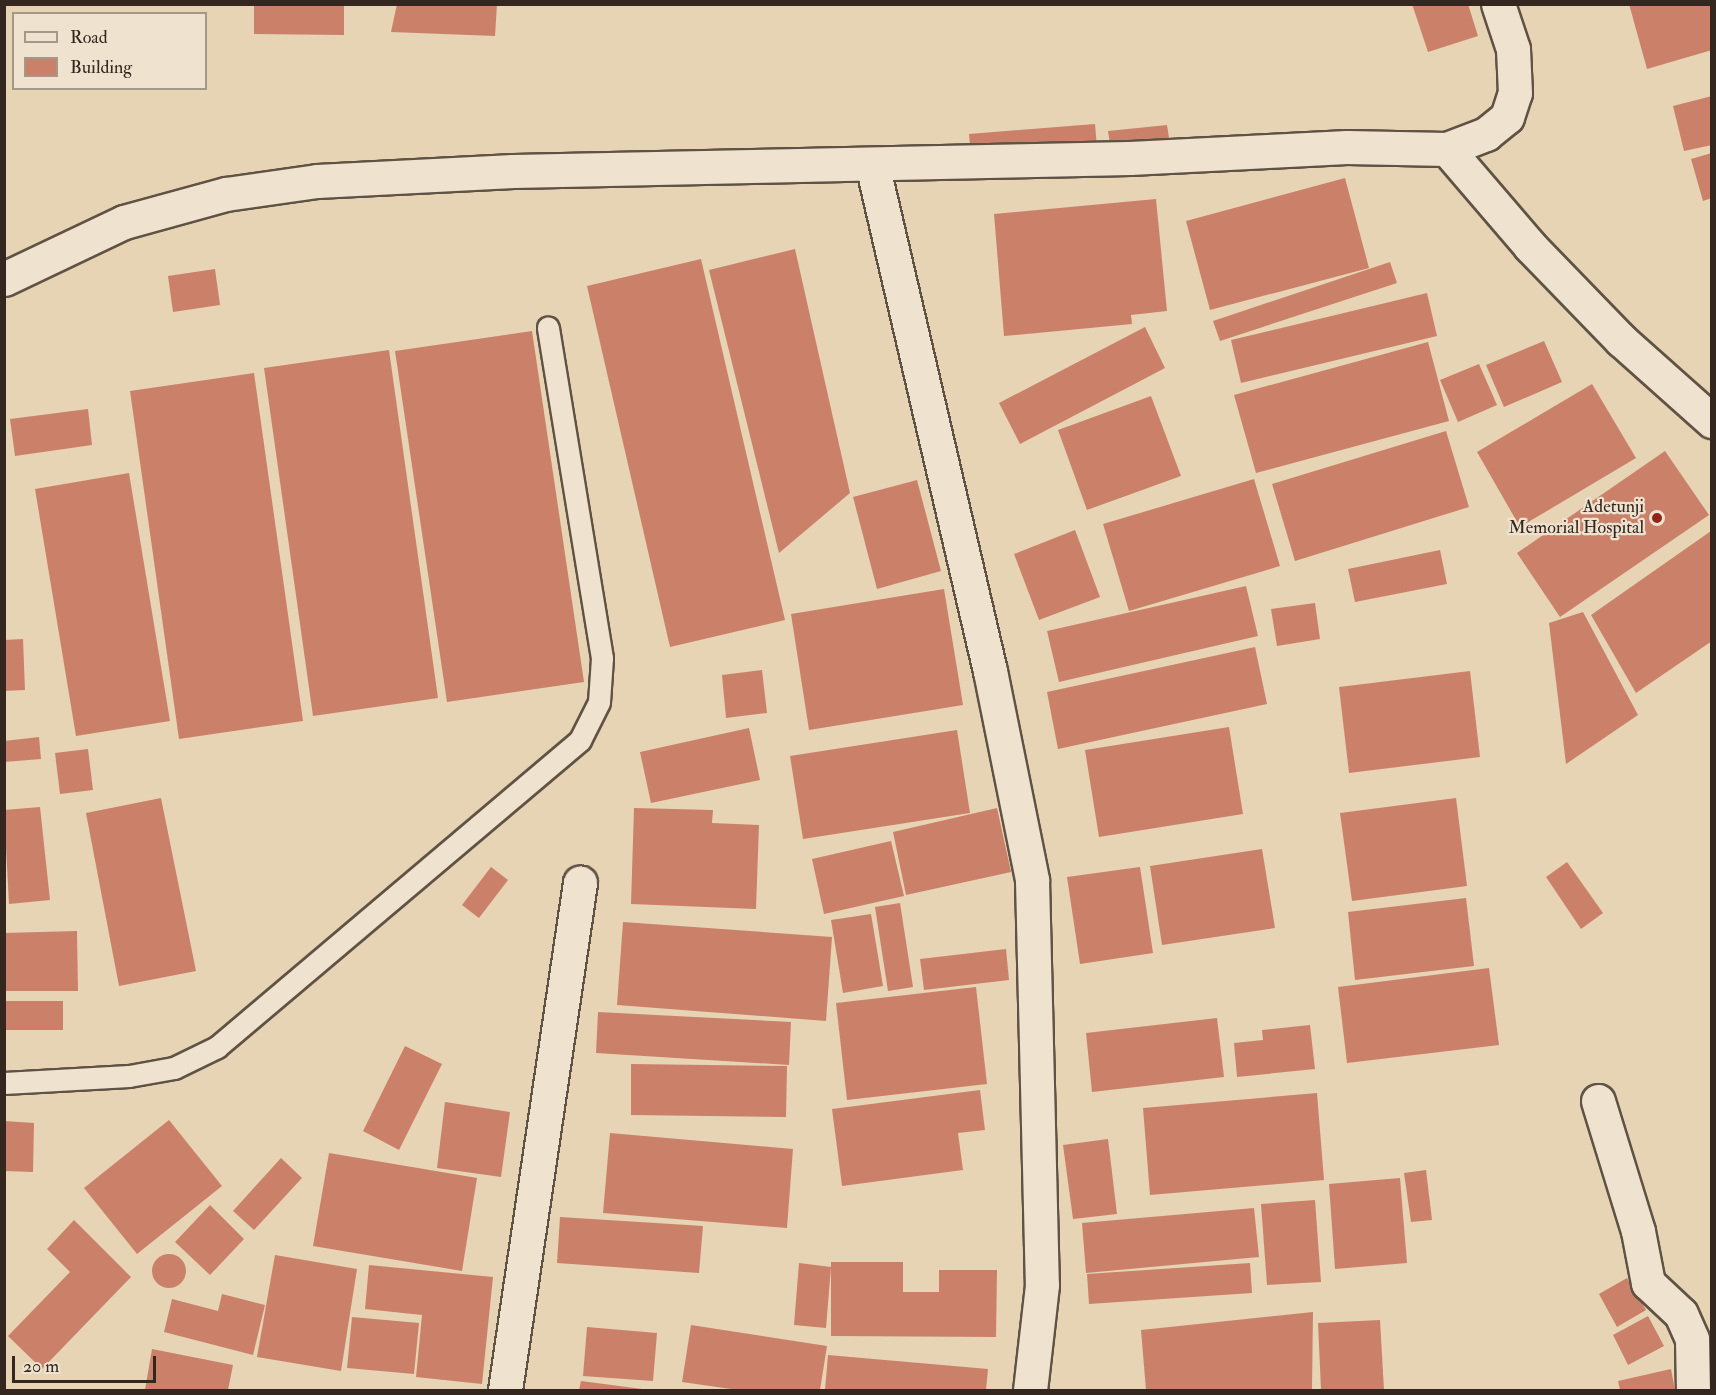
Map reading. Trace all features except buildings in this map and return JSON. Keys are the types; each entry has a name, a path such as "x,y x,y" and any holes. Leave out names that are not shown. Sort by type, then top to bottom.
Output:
{"street":[{"path":"4,279 124,222 226,194 317,181 513,171 1130,158 1379,146 1447,149 1486,134 1506,117 1512,101 1513,49 1498,4"},
{"path":"1447,149 1530,246 1621,340 1712,421"},
{"path":"872,164 990,671 1032,880 1042,1285 1030,1390"},
{"path":"505,1390 580,883"},
{"path":"1598,1101 1638,1231 1648,1283 1681,1314 1692,1339 1693,1390"}],"lane":[{"path":"4,1083 129,1076 174,1068 217,1047 580,740 599,702 602,658 548,327"}],"place":[{"name":"Adetunji Memorial Hospital","path":"1657,518"}]}
